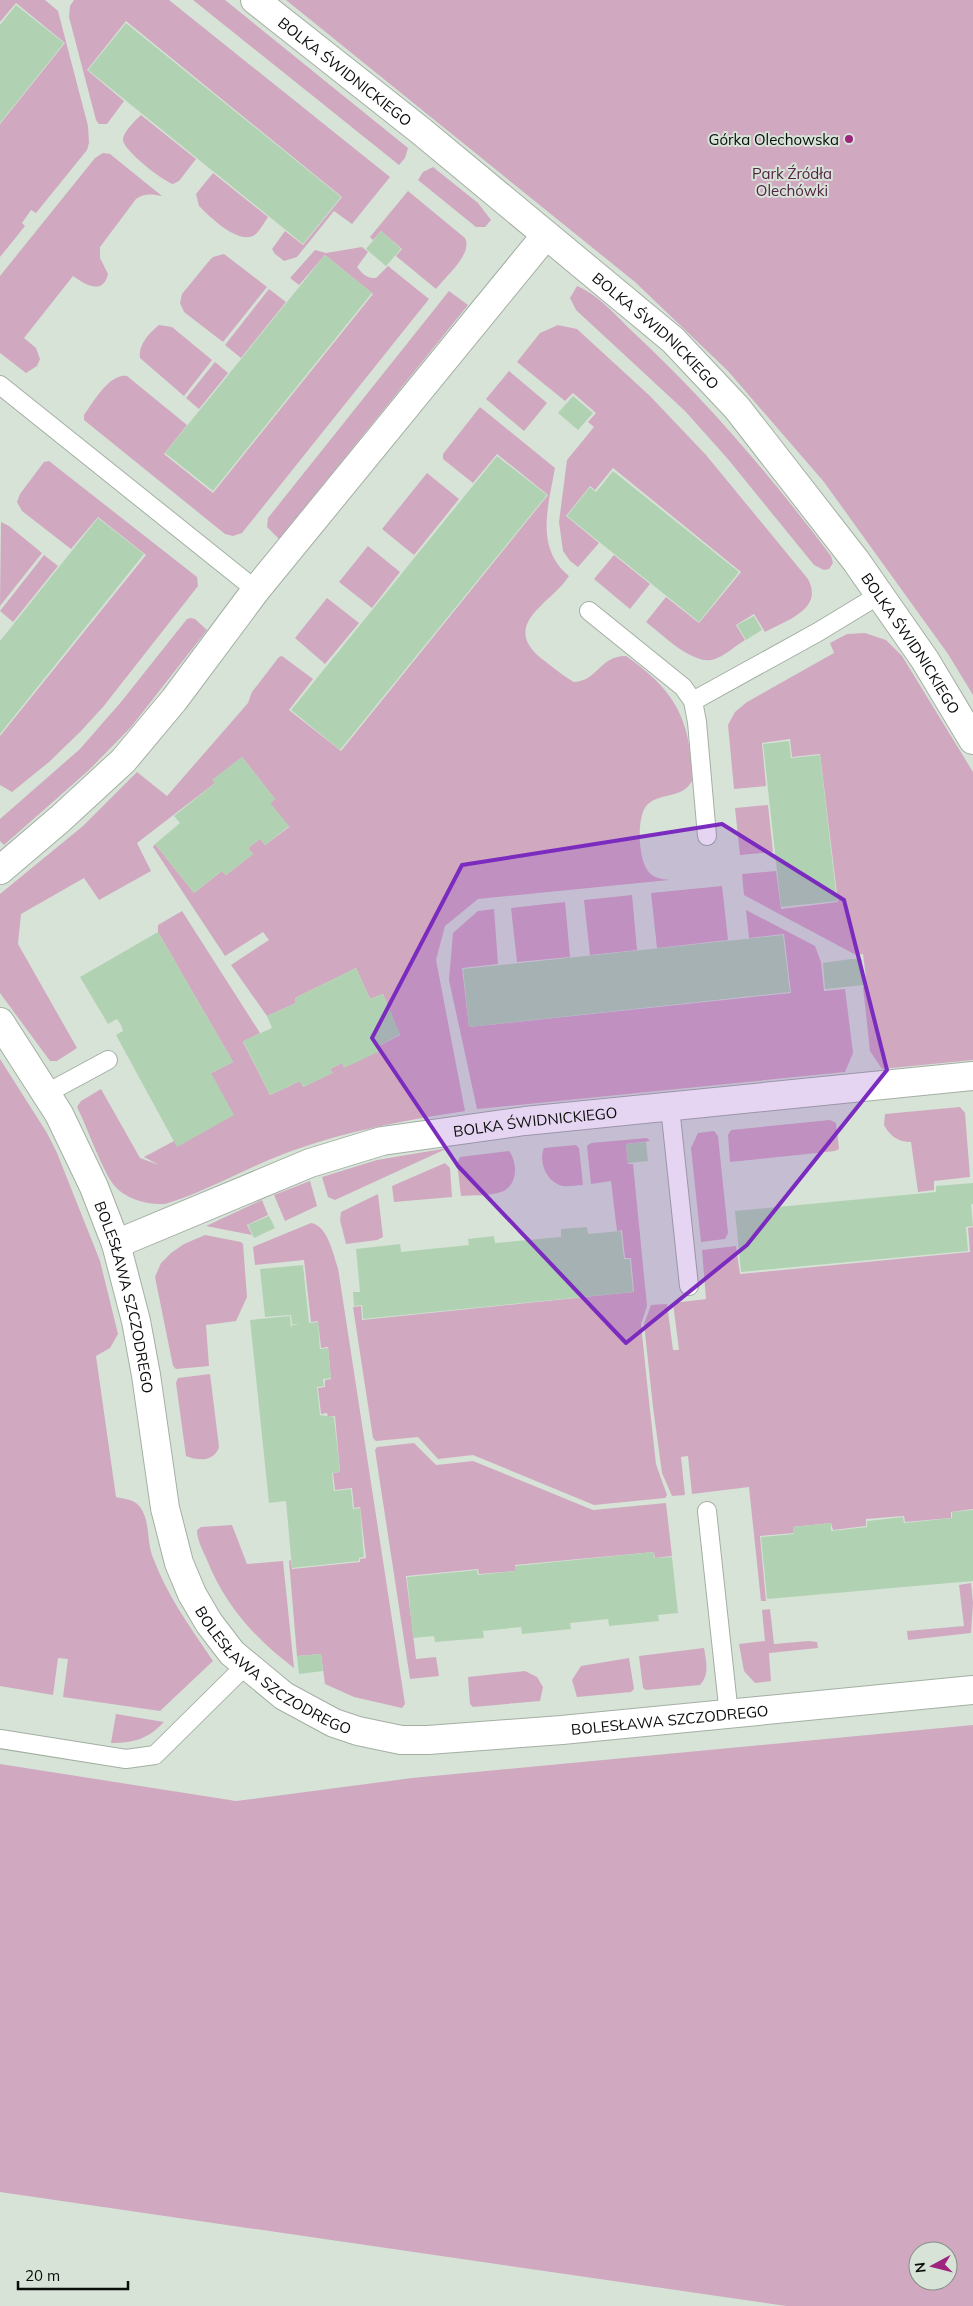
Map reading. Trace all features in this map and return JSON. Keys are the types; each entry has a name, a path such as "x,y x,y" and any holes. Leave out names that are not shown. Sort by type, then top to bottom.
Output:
{"street":[{"name":"BOLKA ŚWIDNICKIEGO","path":"255,0 421,131 673,340 737,408 856,561 925,660 973,740"},
{"path":"0,870 60,819 123,761 174,700 256,590 546,235"},
{"name":"BOLESŁAWA SZCZODREGO","path":"0,1022 47,1093 94,1187 116,1244 136,1321 149,1394 165,1508 179,1563 192,1594 209,1623 232,1653 245,1666 284,1696 334,1723 365,1733 401,1740 478,1738 973,1690"},
{"name":"BOLKA ŚWIDNICKIEGO","path":"116,1244 262,1182 361,1146 449,1130 973,1076"}],"lane":[{"path":"0,384 256,590"},
{"path":"693,701 818,632 879,595"},
{"path":"589,611 683,687 693,701 704,780 707,836"},
{"path":"47,1093 108,1060"},
{"path":"670,1107 689,1286"},
{"path":"707,1511 729,1715"},
{"path":"0,1739 126,1759 155,1755 245,1666"}],"highlighted area":[{"path":"722,824 844,900 887,1070 747,1245 626,1343 458,1166 372,1038 462,865"}],"green space":[{"path":"0,0 45,0 58,11 88,126 89,143 87,150 36,213 31,210 22,223 25,226 0,257 0,124 65,43 16,3 0,22"},
{"path":"74,0 169,0 390,177 352,224 334,211 297,257 284,261 272,249 285,231 303,245 342,197 126,21 87,70 124,101 107,124 99,124 96,120 69,17 70,6"},
{"path":"193,0 225,0 408,148 405,158 399,165"},
{"name":"Park Źródła Olechówki","path":"286,0 973,0 973,695 948,654 824,482 728,371 635,282"},
{"path":"141,115 196,159 179,181 173,184 168,182 145,165 125,145 123,140 125,134"},
{"path":"103,153 110,154 162,196 148,194 136,199 100,247 100,258 108,274 106,281 102,285 93,286 73,276 24,338 36,348 40,359 37,366 26,373 0,353 0,276 95,158"},
{"path":"433,167 478,203 491,220 485,227 476,227 418,180 423,172"},
{"path":"213,173 268,217 256,234 242,237 234,234 199,206 196,194"},
{"path":"408,191 465,238 465,251 462,258 436,289 396,256 402,249 381,231 373,240 370,237"},
{"path":"362,247 368,252 357,267 365,275 370,278 376,278 388,266 429,299 242,533 233,536 225,534 84,420 84,415 102,390 114,379 120,376 127,376 187,425 164,454 213,493 373,294 325,255 299,285 290,278 315,250 326,253"},
{"path":"224,254 267,287 223,342 184,312 180,303 182,294 209,261 213,257"},
{"path":"577,286 600,300 614,313 686,384 737,440 831,556 833,563 829,569 824,570 814,565 727,458 685,411 576,310 570,298"},
{"path":"269,289 286,302 241,358 225,345"},
{"path":"449,291 468,305 279,539 267,527 268,518"},
{"path":"159,325 172,327 212,360 184,396 140,358 142,344"},
{"path":"558,325 577,329 650,396 706,455 808,579 812,589 811,598 801,612 765,632 754,614 736,625 745,640 715,659 698,658 688,654 669,641 646,622 666,597 699,623 741,572 613,468 595,490 590,486 566,516 599,543 578,567 570,561 563,551 559,522 567,460 594,427 588,422 596,413 573,393 565,401 517,362 540,333"},
{"path":"215,362 228,373 199,409 186,398"},
{"path":"509,371 547,403 524,431 486,399"},
{"path":"480,407 555,468 547,512 548,540 551,553 558,565 569,576 541,605 527,625 526,635 530,647 542,659 574,682 588,678 610,660 626,656 643,669 669,695 684,724 691,760 692,781 683,790 648,804 644,809 640,826 640,847 648,871 660,879 669,880 478,899 445,926 436,960 465,1111 394,1123 326,1140 281,1155 195,1193 165,1204 144,1202 123,1194 113,1184 104,1168 77,1107 81,1101 101,1089 140,1158 159,1165 144,1157 174,1141 211,1073 233,1062 158,932 158,925 182,911 260,1033 243,1042 270,1095 300,1081 303,1087 332,1073 330,1069 342,1063 344,1067 381,1050 379,1046 400,1035 383,994 370,999 356,968 295,998 296,1003 267,1016 231,965 269,940 263,932 225,956 153,847 155,844 194,893 222,871 226,875 253,854 248,848 260,839 265,845 289,827 270,803 275,799 242,757 213,780 215,783 137,843 151,871 99,900 84,878 21,914 18,944 77,1048 57,1061 50,1061 0,993 0,894 83,826 137,772 167,796 248,703 252,692 279,657 282,656 313,679 289,710 341,751 548,495 497,454 473,483 443,459 443,454"},
{"path":"49,461 197,577 198,586 103,707 49,762 12,792 0,785 0,736 146,555 98,517 71,549 22,511 17,502 20,494 44,462"},
{"path":"427,473 459,499 414,555 382,529"},
{"path":"1,522 9,526 42,553 0,606"},
{"path":"368,546 400,572 372,608 339,582"},
{"path":"44,555 58,566 13,622 0,611"},
{"path":"614,555 650,584 630,609 594,579"},
{"path":"327,598 359,623 325,664 295,638"},
{"path":"187,619 195,619 207,630 131,727 89,770 4,845 0,841 0,819 80,749 121,702"},
{"path":"865,633 886,640 902,656 973,772 973,1060 882,1069 870,1051 863,987 867,986 863,954 856,955 744,895 742,874 776,871 781,909 838,902 820,754 792,757 790,739 762,743 766,786 734,789 728,725 735,712 747,702 834,653 830,643 847,634"},
{"path":"768,805 773,852 740,855 735,808"},
{"path":"722,886 728,940 657,948 651,893"},
{"path":"632,895 637,950 590,955 584,900"},
{"path":"565,902 570,957 517,962 511,908"},
{"path":"494,909 498,964 462,968 469,1027 791,993 784,934 749,938 746,910 815,946 821,962 824,991 845,989 853,1053 845,1072 477,1109 449,980 453,933 478,911"},
{"path":"0,1059 47,1133 57,1153 100,1261 118,1334 110,1348 96,1356 116,1497 135,1502 143,1512 152,1555 164,1583 179,1610 213,1661 160,1711 63,1697 68,1659 58,1658 53,1695 0,1686"},
{"path":"960,1107 965,1113 970,1177 934,1181 934,1190 918,1192 911,1142 898,1140 889,1132 884,1125 885,1114"},
{"path":"830,1120 836,1123 839,1149 835,1151 730,1162 728,1135 731,1130"},
{"path":"714,1131 718,1136 728,1233 725,1239 701,1242 691,1148 698,1133"},
{"path":"647,1138 650,1141 626,1144 628,1164 633,1164 647,1306 641,1324 648,1392 656,1464 667,1495 665,1498 594,1505 473,1455 438,1459 418,1437 376,1441 373,1438 353,1307 361,1306 362,1320 634,1292 631,1258 625,1258 622,1230 617,1231 611,1181 591,1184 587,1146 591,1143"},
{"path":"576,1145 579,1148 583,1185 565,1186 557,1184 552,1181 545,1171 542,1159 544,1148"},
{"path":"448,1148 335,1200 328,1197 322,1177 377,1160"},
{"path":"509,1151 514,1162 515,1174 511,1185 507,1189 491,1194 461,1196 457,1163 460,1157"},
{"path":"445,1163 450,1168 452,1197 394,1202 392,1186"},
{"path":"310,1181 317,1206 285,1221 274,1195"},
{"path":"378,1194 383,1237 377,1240 346,1244 340,1220 341,1212"},
{"path":"262,1200 268,1215 247,1225 252,1235 206,1226"},
{"path":"311,1223 322,1229 326,1235 338,1268 405,1704 402,1708 354,1697 325,1684 321,1654 297,1656 289,1561 291,1560 292,1569 360,1562 360,1559 366,1558 360,1507 354,1508 352,1488 335,1490 333,1473 340,1472 335,1416 328,1417 327,1413 321,1414 318,1388 325,1387 325,1380 331,1379 328,1347 321,1348 318,1321 311,1322 304,1260 255,1265 253,1247"},
{"path":"973,1227 973,1509 951,1512 951,1518 905,1522 904,1516 866,1519 866,1526 833,1530 831,1523 793,1527 794,1533 760,1536 766,1601 761,1601 749,1487 692,1494 688,1456 681,1457 685,1495 672,1496 662,1473 644,1324 651,1305 667,1304 673,1350 679,1350 673,1303 706,1299 702,1250 736,1246 740,1274 970,1252 968,1228"},
{"path":"205,1235 243,1244 247,1297 236,1321 206,1325 209,1366 176,1369 173,1366 155,1277 161,1263 171,1253 184,1244"},
{"path":"210,1374 219,1447 217,1452 210,1458 196,1459 186,1456 176,1383 178,1378"},
{"path":"414,1443 436,1465 473,1461 593,1510 666,1503 672,1556 655,1558 654,1552 515,1565 515,1571 479,1574 478,1569 406,1576 416,1659 436,1657 439,1676 410,1679 375,1450 377,1447"},
{"path":"232,1525 247,1564 283,1561 294,1668 254,1633 232,1606 214,1576 202,1549 197,1530 201,1527"},
{"path":"971,1583 973,1603 971,1633 908,1640 907,1631 964,1626 959,1585"},
{"path":"770,1609 774,1644 809,1641 817,1642 818,1648 769,1653 771,1681 755,1683 744,1671 739,1644 765,1641 762,1610"},
{"path":"704,1648 706,1672 700,1685 646,1690 643,1688 639,1656"},
{"path":"629,1658 634,1689 631,1692 577,1697 572,1680 581,1666"},
{"path":"525,1671 537,1677 543,1687 540,1701 473,1707 470,1704 468,1677"},
{"path":"116,1714 164,1722 140,1739 111,1743"},
{"path":"973,1725 973,2306 786,2306 0,2192 0,1764 236,1801 412,1778"}],"building":[{"path":"16,5 64,43 0,123 0,25"},
{"path":"126,23 341,197 303,244 88,70"},
{"path":"381,231 401,249 386,266 366,249"},
{"path":"325,255 372,293 213,491 165,453"},
{"path":"573,396 593,413 578,430 558,413"},
{"path":"497,456 547,495 340,750 291,710"},
{"path":"613,471 739,572 699,622 567,516 590,487 596,492"},
{"path":"98,518 144,554 0,734 0,641"},
{"path":"754,616 762,630 746,640 737,625"},
{"path":"789,741 791,758 820,755 837,901 781,907 763,744"},
{"path":"242,757 275,799 270,803 289,826 265,845 260,839 248,848 253,854 226,875 222,871 194,893 155,844 180,823 174,816 215,783 212,780"},
{"path":"158,932 233,1062 211,1073 234,1115 177,1147 116,1035 123,1031 121,1025 117,1019 108,1024 80,977"},
{"path":"783,935 790,992 469,1027 463,969"},
{"path":"862,959 864,985 825,989 823,963"},
{"path":"356,968 370,999 383,994 400,1034 379,1046 382,1050 344,1068 342,1063 330,1069 333,1073 303,1087 300,1081 270,1095 243,1041 272,1028 267,1016 296,1003 295,998"},
{"path":"646,1142 648,1161 628,1163 626,1144"},
{"path":"973,1183 973,1204 971,1204 973,1226 966,1227 968,1251 741,1272 735,1211 936,1192 936,1186"},
{"path":"269,1216 275,1228 254,1238 248,1225"},
{"path":"587,1227 588,1234 621,1231 624,1259 630,1259 633,1292 363,1319 362,1305 354,1306 353,1292 360,1292 356,1249 400,1244 401,1252 469,1245 468,1239 494,1236 495,1243 561,1237 561,1229"},
{"path":"303,1265 309,1323 318,1322 320,1349 328,1348 331,1378 323,1379 324,1386 317,1387 320,1415 334,1417 340,1472 332,1473 334,1491 351,1489 353,1509 360,1508 364,1557 359,1558 359,1561 292,1568 286,1501 269,1503 250,1320 290,1316 291,1328 292,1325 299,1324 292,1324 291,1315 265,1317 260,1269"},
{"path":"973,1510 973,1581 767,1599 761,1537 794,1534 793,1527 831,1523 831,1531 867,1527 867,1521 903,1517 904,1523 952,1518 952,1512"},
{"path":"654,1552 654,1558 672,1557 678,1613 658,1615 659,1621 609,1626 608,1619 570,1623 571,1629 522,1634 521,1627 483,1631 484,1638 435,1642 434,1636 413,1638 407,1577 477,1570 478,1575 515,1571 515,1566"},
{"path":"321,1654 323,1671 299,1674 297,1656"}],"place":[{"name":"Górka Olechowska","path":"849,139"}]}
